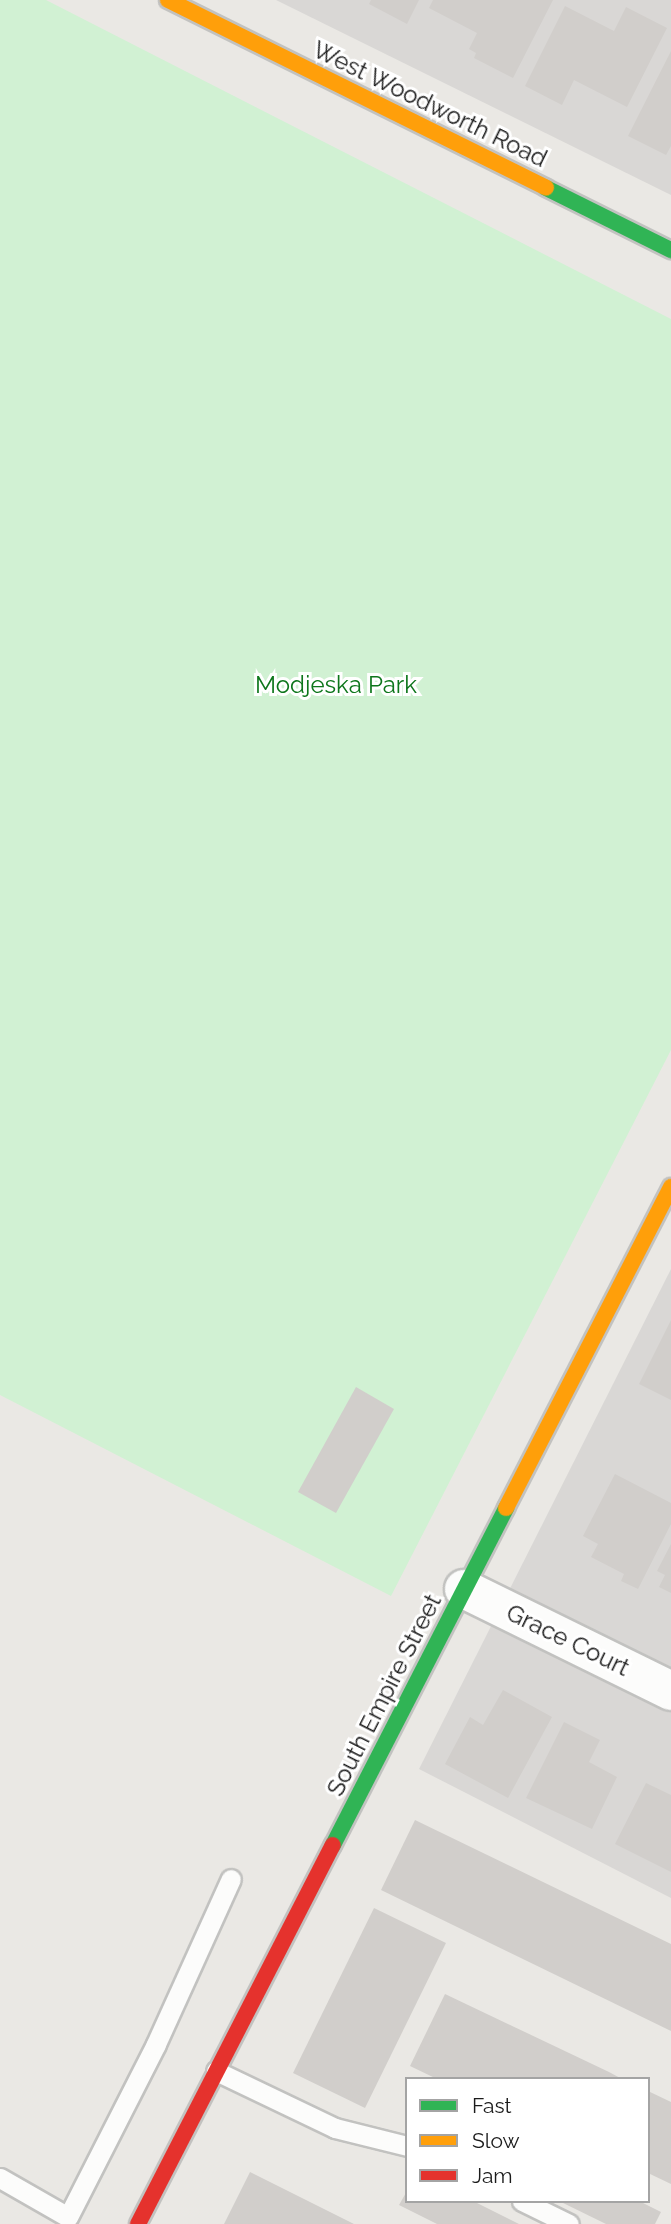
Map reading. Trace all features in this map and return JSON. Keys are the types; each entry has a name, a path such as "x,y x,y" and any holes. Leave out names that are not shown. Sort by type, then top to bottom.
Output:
{"street":[{"name":"West Woodworth Road","path":"168,0 671,250"},
{"name":"South Empire Street","path":"138,2224 464,1589 668,1202"},
{"name":"Grace Court","path":"464,1589 671,1691"}],"lane":[{"path":"0,2178 68,2217 156,2044 231,1878"},
{"path":"216,2071 335,2128 405,2146"},
{"path":"526,2203 569,2224"}],"shaded area":[{"path":"276,0 671,0 671,195"},
{"path":"671,1269 671,1898 419,1769"}],"green space":[{"name":"Modjeska Park","path":"0,0 46,0 671,319 671,1050 391,1596 0,1395"}],"building":[{"path":"371,0 419,0 407,24 369,4"},
{"path":"433,0 553,0 513,78 474,58 476,53 469,49 477,33 429,8"},
{"path":"565,6 614,31 626,7 667,28 627,107 574,80 562,105 525,86"},
{"path":"671,51 671,146 666,155 628,136"},
{"path":"671,1320 671,1400 639,1384"},
{"path":"356,1387 394,1409 336,1513 298,1492"},
{"path":"615,1474 671,1503 671,1524 638,1589 621,1581 624,1574 591,1557 598,1544 583,1536"},
{"path":"671,1544 671,1593 659,1587 665,1575 657,1571"},
{"path":"503,1690 552,1717 508,1798 445,1764 470,1717 483,1725"},
{"path":"564,1722 600,1740 589,1762 617,1777 592,1829 526,1798"},
{"path":"646,1783 671,1795 671,1872 615,1844"},
{"path":"415,1820 671,1944 671,2031 381,1890"},
{"path":"374,1908 446,1943 365,2108 293,2073"},
{"path":"445,1994 618,2077 433,2077 410,2066"},
{"path":"650,2092 671,2102 671,2184 650,2174"},
{"path":"250,2172 354,2224 224,2224"},
{"path":"405,2194 405,2203 477,2203 519,2224 437,2224 399,2205"},
{"path":"563,2203 643,2203 661,2212 655,2224 606,2224"}],"traffic: fast":[{"path":"546,188 671,250"},
{"path":"333,1845 506,1508"}],"traffic: slow":[{"path":"168,0 546,188"},
{"path":"506,1508 671,1187"}],"traffic: jam":[{"path":"138,2224 333,1845"}]}
